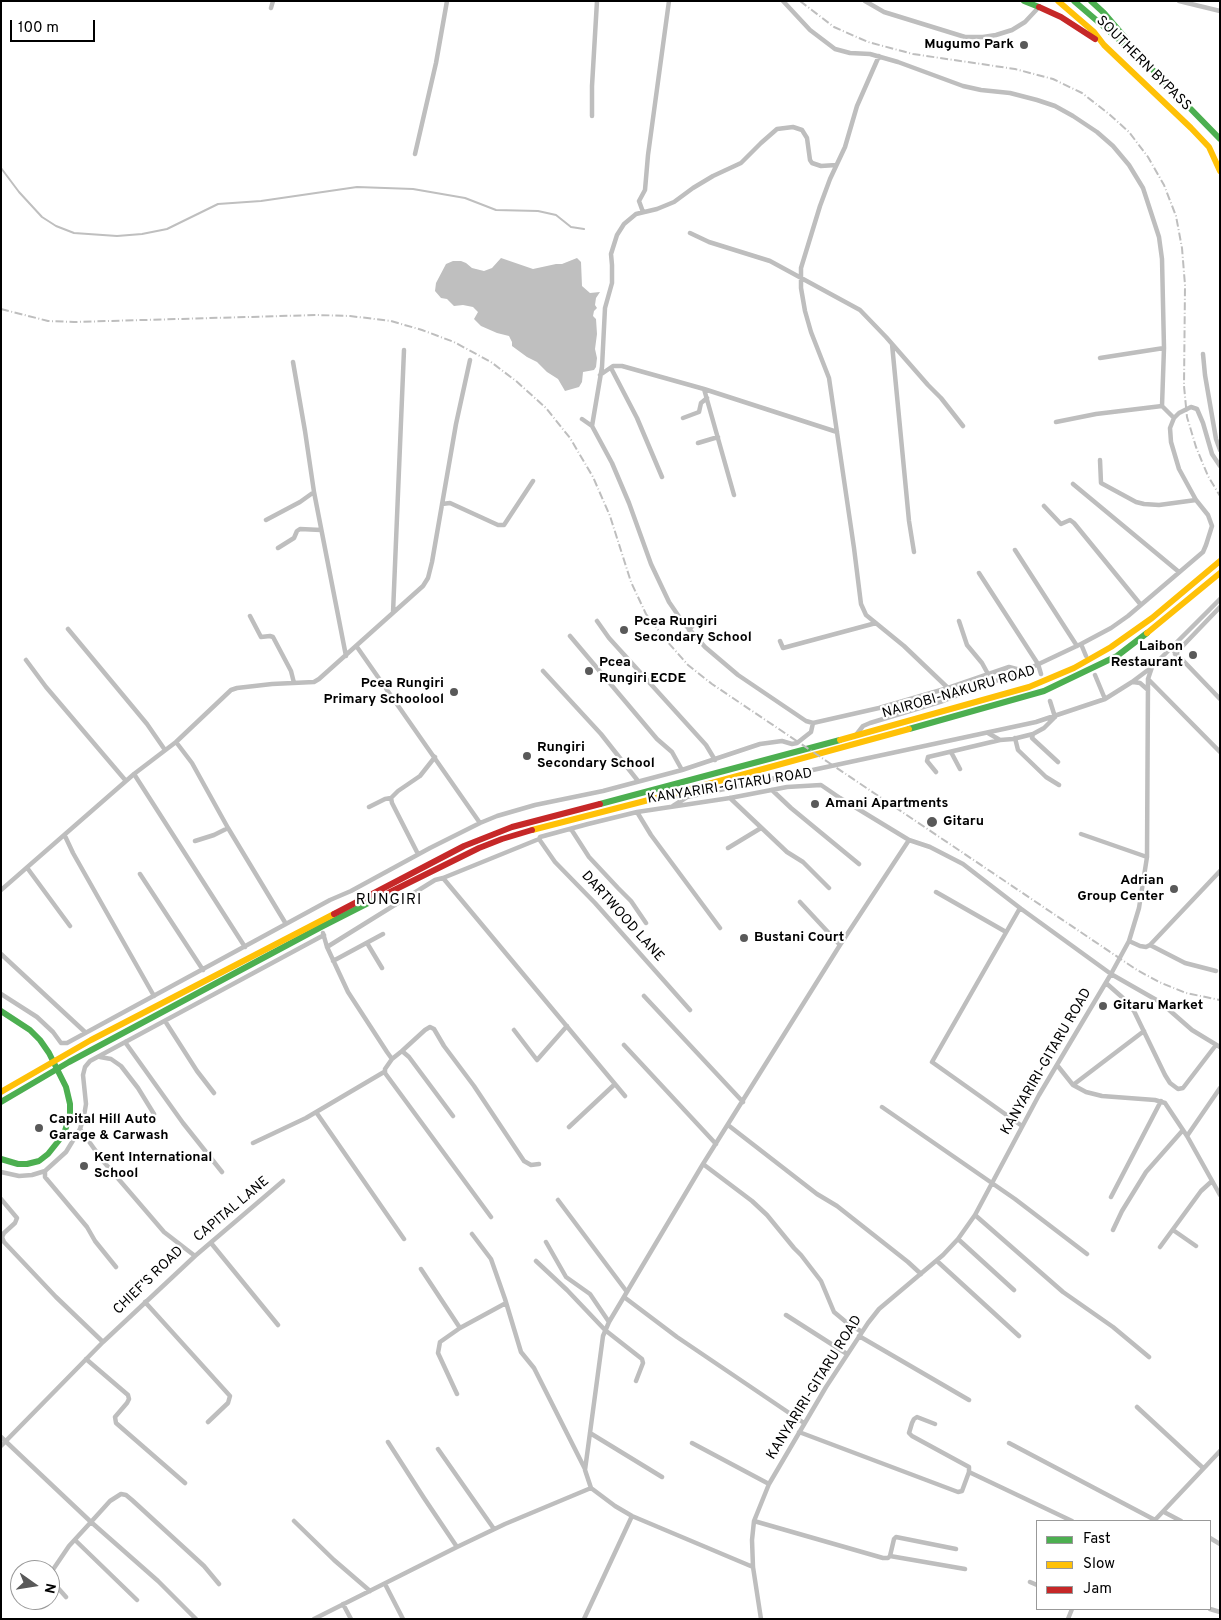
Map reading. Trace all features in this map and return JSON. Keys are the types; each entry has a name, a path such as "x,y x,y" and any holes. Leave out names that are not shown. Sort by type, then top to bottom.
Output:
{"main road":[{"path":"1024,1 1060,16 1104,45"},
{"name":"SOUTHERN BYPASS","path":"1058,1 1094,32 1104,45 1191,128 1208,147 1220,171"},
{"name":"SOUTHERN BYPASS","path":"1074,1 1145,62 1220,140"},
{"path":"1091,1 1104,13 1145,62"},
{"path":"1104,4 1104,13"},
{"name":"NAIROBI-NAKURU ROAD","path":"1,1092 64,1055 445,855 512,827 855,736 1036,684 1093,658 1132,633 1220,561"},
{"name":"NAIROBI-NAKURU ROAD","path":"23,1088 42,1076 321,927 479,848 502,839 560,822 668,795 1032,695 1082,674 1117,656 1158,626 1220,573"},
{"path":"1,1011 30,1030 49,1052 66,1087 70,1104 70,1114 64,1134 48,1154 39,1161 27,1164 3,1159"},
{"path":"1,1102 23,1088"},
{"path":"1,1107 23,1088"}],"street":[{"path":"271,8 273,1"},
{"path":"415,154 436,63 447,1"},
{"path":"592,116 597,1"},
{"path":"642,212 639,201 645,190 669,1"},
{"path":"783,1 810,30 835,48 850,53 879,56 954,83 981,90 1027,96 1054,106 1073,116 1109,142 1129,165 1143,188 1157,229 1162,259 1164,348 1162,406 1174,418"},
{"path":"865,1 884,12 965,37 996,35 1012,30 1026,22 1039,6"},
{"path":"1179,1 1220,11"},
{"path":"879,56 857,106 847,141 820,206 801,268 802,298 811,332 829,378 860,598 864,612 904,646 948,688"},
{"path":"592,426 603,356 605,308 612,283 611,254 617,234 628,219 642,212 657,209 674,202 702,182 741,163 761,142 777,129 793,126 800,128 807,138 812,163 821,166 836,165"},
{"path":"690,233 710,242 770,261 801,276 860,310 941,398 963,426"},
{"path":"892,344 914,552"},
{"path":"1100,358 1164,348"},
{"path":"393,613 404,350"},
{"path":"1203,354 1205,375 1220,450"},
{"path":"1,890 28,869 134,774 176,742 231,690 272,684 314,682 346,656 423,586 428,578 456,424 470,360"},
{"path":"293,362 314,492 346,656"},
{"path":"600,375 616,365 622,366 704,389 837,432"},
{"path":"610,368 637,418 662,477"},
{"path":"704,389 734,495"},
{"path":"683,418 699,412 702,401 707,398"},
{"path":"1056,422 1096,414 1162,406"},
{"path":"855,736 863,726 870,723 943,701 1024,671 1079,645 1111,628 1142,605 1204,552 1212,526 1208,515 1196,500 1180,469 1170,442 1170,428 1174,418 1179,413 1191,407 1197,409 1212,454 1220,466"},
{"path":"582,419 592,426 612,463 651,564 669,602 689,630 738,675 806,721 813,723 879,708 948,688 1009,667 1024,671"},
{"path":"698,443 718,437"},
{"path":"1100,460 1101,483 1136,502 1159,504 1196,500"},
{"path":"442,504 450,503 498,525 504,525 533,481"},
{"path":"1073,484 1179,572"},
{"path":"266,520 300,502 314,492"},
{"path":"1044,506 1061,524 1070,520 1074,523 1142,605"},
{"path":"278,548 294,538 300,529 322,530"},
{"path":"1015,550 1086,656"},
{"path":"979,574 1038,664 1041,674"},
{"path":"668,795 687,797 988,732 1055,717 1106,699 1152,667 1220,599"},
{"path":"1175,654 1218,611"},
{"path":"250,616 260,636 273,637 291,671 294,683"},
{"path":"689,630 697,622 708,619"},
{"path":"959,621 967,644 982,662 988,674"},
{"path":"597,622 609,638 706,745 715,760"},
{"path":"780,641 783,648 876,623"},
{"path":"68,630 147,724 165,750"},
{"path":"570,636 672,752 682,770"},
{"path":"357,646 480,823"},
{"path":"1171,648 1220,699"},
{"path":"26,660 126,781"},
{"name":"KANYARIRI-GITARU ROAD","path":"760,1619 753,1567 752,1540 754,1521 769,1484 798,1432 860,1334 879,1310 937,1261 958,1239 975,1215 1022,1126 1129,941 1139,908 1147,857 1148,678 1152,667"},
{"path":"543,671 601,734 638,781"},
{"path":"1095,675 1106,699"},
{"path":"1148,678 1220,752"},
{"path":"1132,682 1136,681 1148,690"},
{"path":"1050,701 1055,717"},
{"path":"936,772 927,761 932,756 1032,734 1044,728 1055,717"},
{"path":"1,994 37,1018 53,1032 61,1043 67,1043 286,924 480,823 535,805 603,791 682,770 760,744 782,741 792,744 797,743 811,732 813,723"},
{"path":"988,732 1000,740"},
{"path":"1032,734 1032,738 1058,762"},
{"path":"1015,738 1018,750 1046,777 1060,785"},
{"path":"176,742 192,764 286,924"},
{"path":"951,752 960,769"},
{"path":"368,807 391,798 420,776 435,757"},
{"path":"134,774 245,946"},
{"name":"KANYARIRI-GITARU ROAD","path":"327,947 435,880 540,837 637,812 772,790 821,785 909,840 930,847 963,864 1111,974 1160,1002 1192,1030 1218,1046"},
{"path":"772,790 859,864"},
{"path":"671,807 687,797"},
{"path":"391,798 418,854"},
{"path":"730,798 787,852 803,862 828,888"},
{"path":"637,812 650,836 720,928"},
{"path":"195,841 228,828"},
{"path":"728,848 761,828"},
{"path":"571,829 589,857 632,900 646,922"},
{"path":"1080,834 1147,857"},
{"path":"65,836 154,996"},
{"name":"DARTWOOD LANE","path":"539,839 555,862 601,910 690,1010"},
{"path":"585,1470 605,1330 609,1322 703,1164 840,945 909,840"},
{"path":"28,869 70,926"},
{"path":"1129,941 1140,946 1146,947 1150,945 1220,870"},
{"path":"140,874 203,970"},
{"path":"443,878 625,1096"},
{"path":"936,892 1006,932"},
{"path":"800,902 840,945"},
{"path":"1020,908 932,1062 1022,1126"},
{"path":"321,927 327,947 348,992 368,1026 392,1059"},
{"path":"333,961 383,934"},
{"path":"1,1172 19,1176 45,1171 66,1152 80,1129 86,1104 83,1075 85,1067 90,1061 324,935"},
{"path":"367,942 382,968"},
{"path":"1150,945 1185,963 1216,971"},
{"path":"1,954 85,1032"},
{"path":"1106,983 1118,992 1128,1004 1144,1031 1165,1075 1170,1083 1178,1089 1183,1088 1218,1046"},
{"path":"644,996 743,1102"},
{"path":"165,1021 197,1071 214,1093"},
{"path":"514,1030 537,1060 541,1058 567,1026"},
{"path":"253,1143 306,1118 384,1072 392,1059 430,1027 434,1029 444,1046 474,1086 524,1162 531,1165 539,1164"},
{"path":"1073,1085 1144,1031"},
{"path":"125,1042 183,1123 222,1172"},
{"path":"624,1045 716,1144"},
{"path":"402,1051 424,1075 453,1116"},
{"path":"99,1056 111,1059 121,1066 138,1088 154,1114"},
{"path":"1057,1065 1073,1085 1079,1089 1093,1094 1166,1104 1219,1191"},
{"path":"384,1072 491,1217"},
{"path":"569,1127 615,1084"},
{"path":"1187,1136 1220,1088"},
{"path":"1111,1197 1161,1102"},
{"path":"882,1107 993,1184 1086,1254"},
{"path":"316,1112 404,1239"},
{"path":"728,1125 816,1194 837,1206 921,1274"},
{"name":"CHIEF'S ROAD","path":"1,1446 86,1358 195,1256 164,1232 102,1161 80,1129"},
{"path":"1113,1230 1122,1211 1146,1172 1183,1130"},
{"path":"57,1144 66,1152"},
{"path":"703,1164 752,1201 767,1215 821,1281 834,1312 860,1334 969,1400"},
{"path":"45,1171 45,1177 82,1221 116,1267"},
{"path":"1160,1247 1201,1191 1212,1181"},
{"name":"CAPITAL LANE","path":"195,1256 283,1182"},
{"path":"1,1199 17,1218 15,1223 4,1233 2,1237 4,1242 56,1297 103,1342"},
{"path":"558,1200 625,1295 677,1337 804,1423"},
{"path":"975,1215 1063,1292 1113,1327 1150,1357"},
{"path":"1173,1230 1196,1246"},
{"path":"472,1234 490,1259 521,1352 534,1368 585,1470 592,1488 615,1506 632,1516 753,1567"},
{"path":"958,1239 1014,1290"},
{"path":"546,1242 566,1277 590,1294 609,1322"},
{"path":"211,1243 278,1325"},
{"path":"536,1261 605,1330 642,1359 643,1363 636,1381"},
{"path":"937,1261 1019,1336"},
{"path":"420,1269 460,1328"},
{"path":"144,1302 230,1396 228,1403 208,1422"},
{"path":"457,1394 441,1361 438,1348 442,1340 506,1303"},
{"path":"786,1315 847,1354"},
{"path":"86,1358 128,1395 127,1403 115,1417 116,1423 185,1482"},
{"path":"1137,1407 1203,1468"},
{"path":"798,1432 883,1462 958,1492 962,1491 969,1467 909,1433 914,1419 918,1417 935,1424"},
{"path":"590,1433 662,1477"},
{"path":"1,1437 91,1522 158,1581 196,1619"},
{"path":"388,1442 457,1546"},
{"path":"692,1443 769,1484"},
{"path":"1008,1443 1153,1520"},
{"path":"438,1449 494,1530"},
{"path":"1156,1520 1220,1451"},
{"path":"969,1472 1070,1520"},
{"path":"314,1619 323,1617 343,1604 457,1546 592,1488"},
{"path":"60,1560 91,1522 118,1494 123,1494 204,1566 219,1584"},
{"path":"1164,1512 1179,1520"},
{"path":"584,1619 632,1516"},
{"path":"294,1521 334,1560 370,1591"},
{"path":"754,1521 877,1557 888,1558 890,1556 965,1569"},
{"path":"890,1556 896,1537 956,1549"},
{"path":"75,1540 137,1600"},
{"path":"1030,1582 1036,1585"},
{"path":"385,1584 402,1619"},
{"path":"60,1590 66,1597"},
{"path":"343,1604 351,1619"}],"shaded area":[{"path":"501,258 533,269 562,264 577,258 581,262 582,286 590,293 600,292 596,298 595,305 597,308 593,316 596,319 597,334 595,349 596,367 594,370 583,372 582,382 579,387 565,391 558,379 537,362 512,346 509,336 481,326 474,319 478,312 473,307 454,306 447,299 441,298 435,291 436,283 446,264 453,261 461,261 472,268 484,271 492,268"}],"waterway":[{"path":"1,168 19,192 42,217 56,226 74,233 117,236 142,234 167,229 218,204 261,201 357,187 413,189 465,198 496,210 538,211 556,215 571,227 584,229"}],"railway":[{"path":"800,1 834,27 868,42 913,54 1015,69 1053,79 1082,93 1129,132 1148,157 1164,185 1176,216 1182,248 1185,285 1184,386 1187,417 1196,447 1208,476 1220,496"},
{"path":"1,309 48,321 74,322 317,315 350,316 391,321 422,330 454,342 491,362 546,408 570,438 593,477 610,516 631,582 646,614 688,665 712,684 1137,970 1159,982 1186,993 1220,1000"}],"traffic: fast":[{"path":"1024,1 1039,7"},
{"path":"1074,1 1145,62 1220,139"},
{"path":"1091,1 1127,40"},
{"path":"909,729 1044,691 1117,656 1147,633"},
{"path":"600,804 840,740"},
{"path":"1,1102 69,1062 378,898"},
{"path":"1,1011 30,1030 40,1040 49,1053 66,1087 70,1104 70,1114 64,1134 48,1154 39,1161 27,1164 18,1164 1,1159"}],"traffic: slow":[{"path":"1058,1 1094,32 1104,45 1191,128 1209,147 1220,171"},
{"path":"840,740 1029,687 1074,668 1111,647 1152,618 1220,561"},
{"path":"1147,633 1220,573"},
{"path":"532,830 909,729"},
{"path":"1,1092 91,1040 334,914"}],"traffic: jam":[{"path":"1039,7 1061,17 1095,39"},
{"path":"334,914 464,846 512,827 600,804"},
{"path":"378,898 479,848 532,830"}],"place":[{"name":"Mugumo Park","path":"1024,45"},
{"name":"Pcea Rungiri Secondary School","path":"624,630"},
{"name":"Laibon Restaurant","path":"1193,655"},
{"name":"Pcea Rungiri ECDE","path":"589,671"},
{"name":"Pcea Rungiri Primary Schoolool","path":"454,692"},
{"name":"Rungiri Secondary School","path":"527,756"},
{"name":"Amani Apartments","path":"815,804"},
{"name":"Gitaru","path":"932,822"},
{"name":"Adrian Group Center","path":"1174,889"},
{"name":"Bustani Court","path":"744,938"},
{"name":"Gitaru Market","path":"1103,1006"},
{"name":"Capital Hill Auto Garage & Carwash","path":"39,1128"},
{"name":"Kent International School","path":"84,1166"}],"district":[{"name":"RUNGIRI","path":"389,901"}]}
